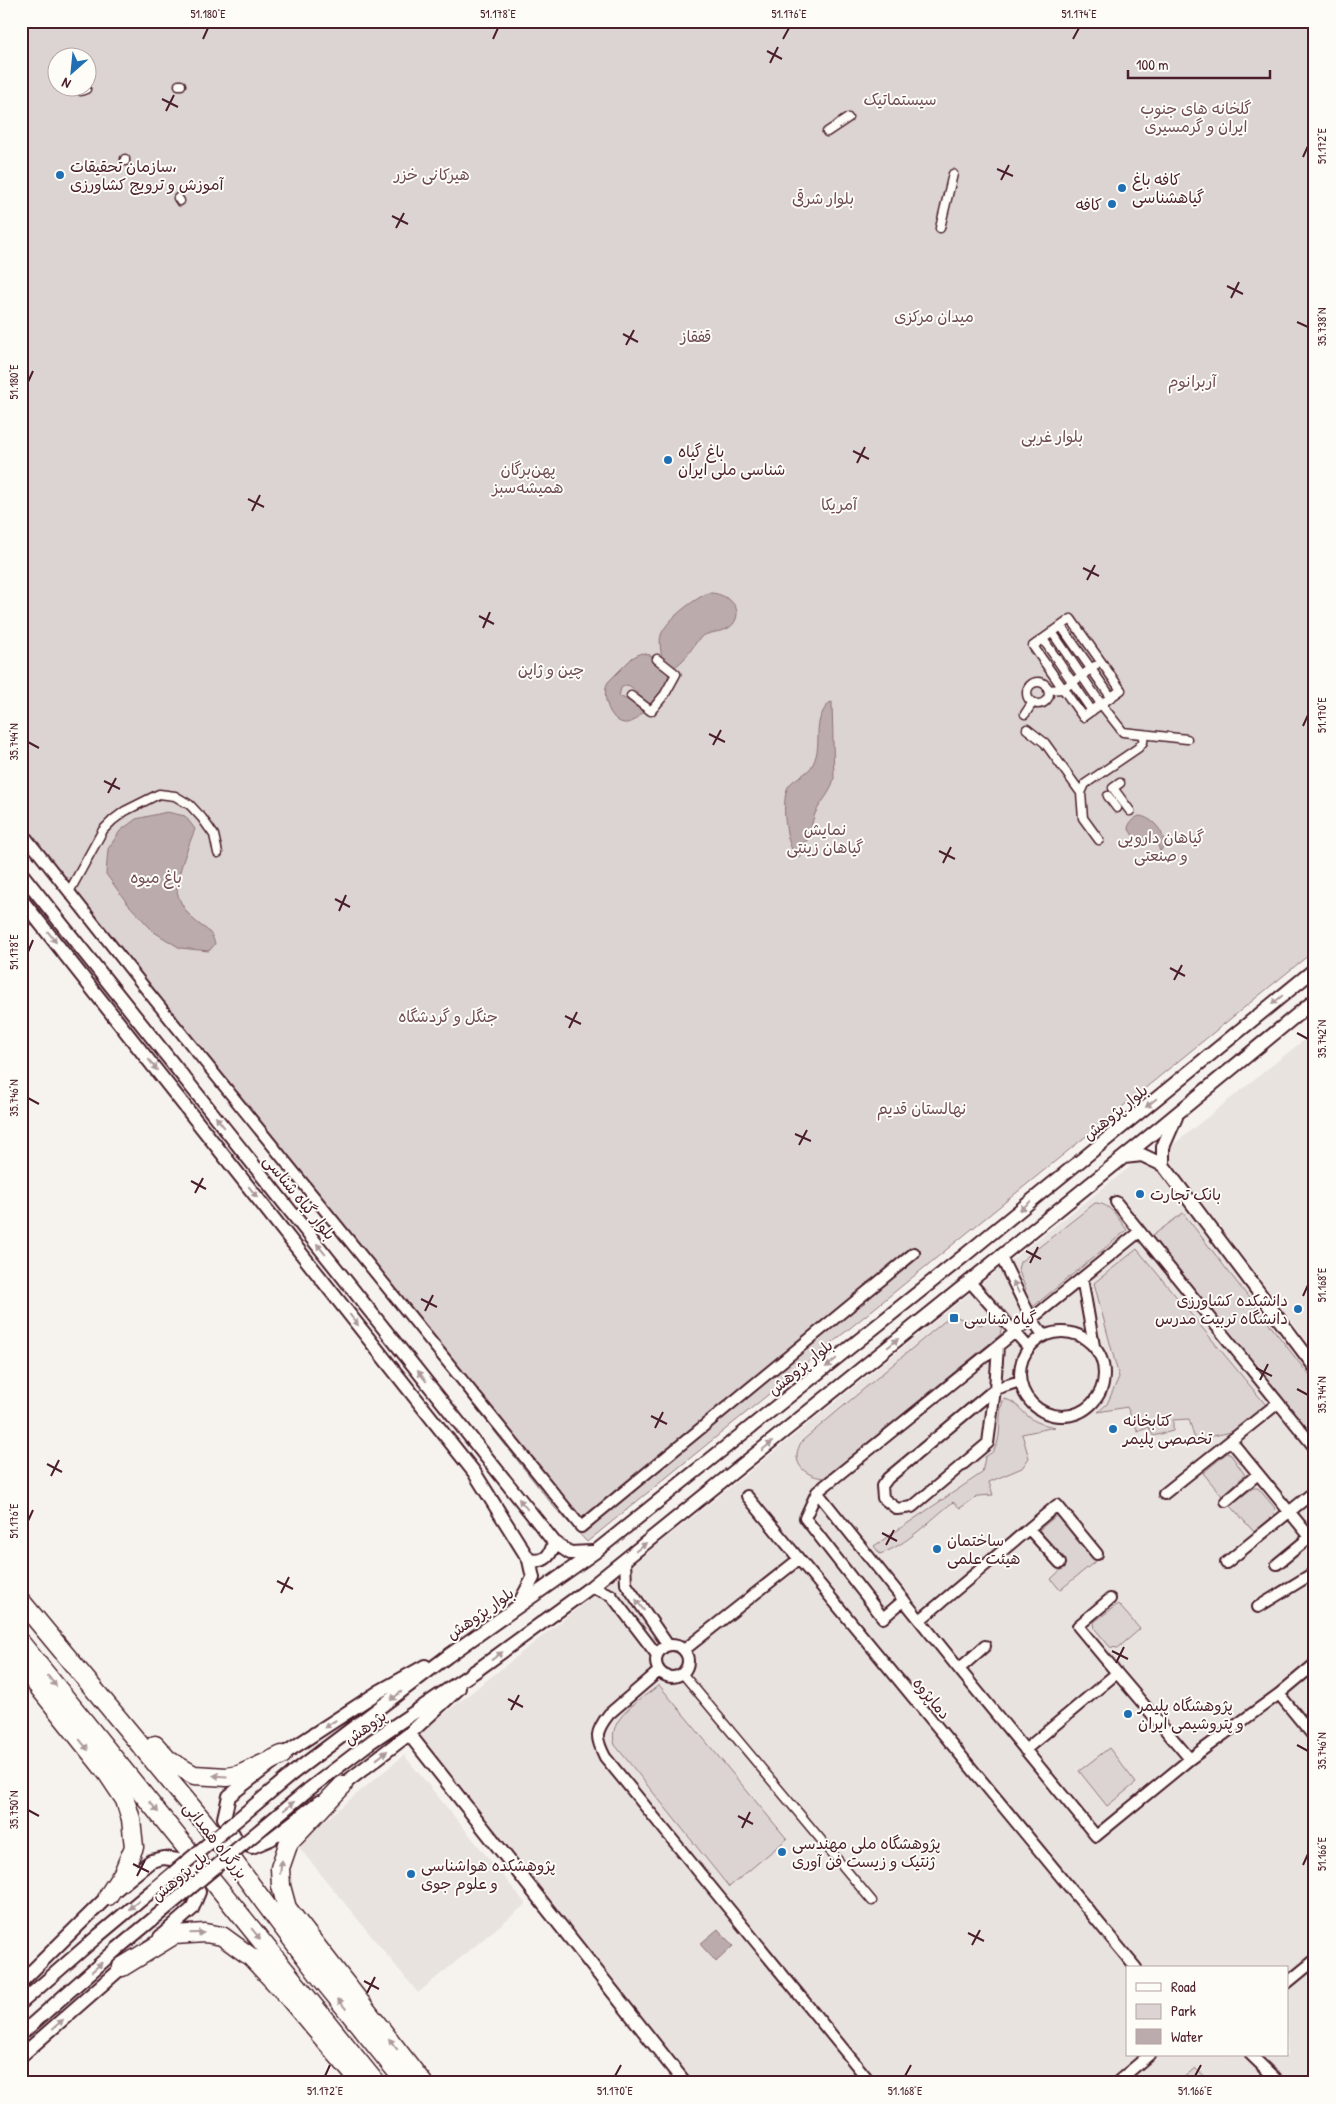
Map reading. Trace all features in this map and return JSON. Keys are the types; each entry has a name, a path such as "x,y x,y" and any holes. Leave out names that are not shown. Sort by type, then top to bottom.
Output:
{"highway":[{"path":"21,1586 168,1760 194,1775 226,1777 239,1775 282,1755"},
{"name":"بزرگراه همدانی","path":"21,1601 204,1822 321,1978 406,2083"},
{"name":"بزرگراه همدانی","path":"21,1643 376,2083"},
{"path":"21,1665 107,1773 125,1800 132,1819 134,1847 123,1873 108,1896"},
{"path":"343,1784 288,1842 280,1868 281,1886 287,1908 423,2083"},
{"path":"122,1967 174,1935 205,1933 222,1936 251,1957 284,1992 361,2083"}],"street":[{"path":"827,132 848,118"},
{"path":"940,228 954,174"},
{"path":"1071,619 1121,690 1083,717 1033,646 1052,632 1071,619"},
{"path":"1061,626 1111,698"},
{"path":"1052,632 1101,704 1123,732 1187,739"},
{"path":"1043,661 1082,634"},
{"path":"1043,639 1092,711"},
{"path":"1092,649 1053,674 1047,688 1046,700 1040,703 1033,702 1028,697 1029,687 1037,682 1047,688 1063,689 1101,662"},
{"path":"634,698 651,711 666,694 676,674 657,658"},
{"path":"1073,703 1111,676"},
{"path":"1025,714 1033,702"},
{"path":"1027,729 1045,743 1081,793"},
{"path":"1099,840 1083,818 1081,793 1085,784 1138,748 1143,742 1144,735"},
{"path":"1120,783 1113,788 1130,811"},
{"path":"69,892 104,830 113,820 125,811 159,794 175,796 190,805 214,835 218,853"},
{"path":"1112,802 1119,796"},
{"path":"21,831 581,1527 914,1252"},
{"name":"بلوار گیاه شناسی","path":"21,873 554,1542"},
{"name":"بلوار گیاه شناسی","path":"21,899 474,1472 529,1560"},
{"name":"بلوار پژوهش","path":"293,1774 448,1656 595,1552 965,1255 1315,969"},
{"path":"448,1656 413,1672 380,1691 282,1755 229,1796 224,1818 237,1841 252,1847 262,1844 409,1734 480,1668 626,1560 1315,1000"},
{"path":"1162,1165 1163,1147 1178,1113"},
{"path":"1124,1157 1142,1155 1162,1165 1315,1367"},
{"path":"1116,1202 1315,1448"},
{"path":"904,1600 884,1618 805,1518 817,1492 1139,1232"},
{"path":"1001,1257 1031,1318 1044,1336"},
{"path":"1082,1278 1094,1346"},
{"path":"970,1282 1030,1348"},
{"path":"1057,1332 1071,1332 1084,1338 1094,1346 1102,1358 1103,1386 1097,1399 1087,1409 1074,1414 1060,1416 1046,1413 1034,1405 1025,1394 1020,1381 1020,1367 1025,1354 1033,1343 1044,1336 1057,1332"},
{"path":"998,1346 995,1389 988,1443 912,1506 897,1509 884,1498 882,1486 888,1478 995,1389 1020,1381"},
{"path":"1164,1494 1278,1403"},
{"path":"1231,1441 1312,1540 1277,1564"},
{"path":"1226,1501 1258,1474"},
{"path":"1226,1563 1315,1491"},
{"path":"817,1492 1096,1836 1190,1760 1279,1694 1315,1664"},
{"name":"دماپژوه","path":"747,1496 1134,1966"},
{"path":"920,1620 1057,1505 1097,1554"},
{"path":"1029,1529 1060,1563"},
{"path":"515,1609 526,1593 532,1578 529,1560 538,1562 546,1559 552,1552 554,1542 570,1553 586,1554 595,1552"},
{"path":"684,1650 799,1559"},
{"path":"626,1560 626,1584 668,1645"},
{"path":"1258,1608 1315,1572"},
{"path":"591,1586 611,1595 657,1655"},
{"path":"1110,1600 1078,1626 1190,1760"},
{"path":"668,1645 680,1646 684,1650 688,1661 682,1673 669,1677 659,1671 656,1660 659,1650 668,1645"},
{"path":"959,1669 985,1646"},
{"name":"پژوهش","path":"308,1790 372,1741 480,1668"},
{"path":"659,1671 602,1722 598,1730 597,1742 605,1757 871,2083"},
{"path":"682,1673 872,1901"},
{"path":"1025,1750 1117,1673"},
{"path":"1279,1694 1315,1738"},
{"path":"409,1734 685,2083"},
{"name":"پل پژوهش","path":"21,2003 99,1934 293,1774"},
{"name":"پل پژوهش","path":"21,2034 117,1949 308,1790"},
{"path":"21,1982 108,1896 150,1861 164,1858 178,1860 198,1884 199,1892 192,1909 122,1967 21,2056"},
{"path":"1288,1982 1314,1962"},
{"path":"1116,2083 1148,2056"},
{"path":"1252,2056 1280,2083"}],"shaded area":[{"path":"1315,1031 1315,1352 1171,1162 1168,1155 1170,1147"},
{"path":"1136,1162 1145,1163 1157,1168 1315,1378 1315,2083 694,2083 415,1737 744,1476 982,1283"},
{"name":"پژوهشکده هواشناسی و علوم جوی","path":"404,1755 526,1904 418,1993 296,1844"}],"green space":[{"name":"باغ گیاه‌ شناسی ملی ایران","path":"21,21 1315,21 1315,950 587,1542 555,1508 21,832"},
{"path":"1095,1203 1110,1209 1127,1230 1034,1306 1029,1306 1022,1294 1026,1289 1018,1269 1020,1262"},
{"path":"1183,1213 1315,1383 1315,1438 1152,1236"},
{"path":"1137,1249 1266,1405 1236,1431 1195,1440 1189,1419 1173,1420 1173,1431 1153,1436 1149,1427 1138,1432 1127,1407 1098,1412 1107,1404 1119,1377 1094,1283"},
{"path":"953,1314 981,1325 993,1316 1002,1325 1000,1335 824,1478 816,1477 804,1471 800,1466 797,1455 802,1441"},
{"path":"1004,1399 1015,1404 1035,1421 1055,1427 1022,1434 1029,1458 1022,1468 989,1482 993,1495 978,1496 960,1508 953,1502 900,1545 880,1554 874,1546 982,1473 985,1457 993,1451 999,1438 1000,1411"},
{"path":"1227,1453 1231,1455 1245,1475 1222,1496 1203,1473"},
{"path":"1253,1488 1258,1488 1275,1508 1274,1515 1254,1532 1230,1505"},
{"path":"1057,1515 1097,1560 1060,1590 1051,1579 1067,1564 1039,1530"},
{"path":"1118,1604 1140,1629 1118,1648 1110,1647 1095,1629 1094,1622"},
{"path":"659,1685 787,1839 729,1887 615,1745 613,1736 620,1718 635,1703"},
{"path":"1109,1748 1136,1783 1107,1806 1079,1771"},
{"path":"1195,2068 1211,2083 1177,2083"}],"water":[{"path":"708,593 719,594 733,603 737,613 733,624 725,630 709,633 700,638 686,657 670,672 664,690 635,720 627,723 615,718 610,712 605,696 608,682 632,658 641,653 650,655 654,660 662,659 660,641 664,629 681,611","holes":["626,685 638,693 635,703 619,696 621,688"]},
{"path":"832,702 834,778 830,789 817,809 806,842 802,843 801,846 804,852 800,857 793,851 787,833 785,823 786,793 788,787 794,781 811,768 816,756 820,719 823,711"},
{"path":"167,812 185,816 195,829 182,866 177,892 180,901 188,913 211,935 215,944 209,951 180,948 154,932 127,903 106,874 108,849 120,831 136,819"},
{"path":"1139,816 1150,820 1159,829 1163,841 1160,852 1158,845 1152,839 1140,842 1128,828 1132,820"},
{"path":"718,1929 733,1946 716,1962 700,1944"}],"place":[{"name":"سازمان تحقیقات، آموزش و ترویج کشاورزی","path":"60,175"},
{"name":"کافه باغ گیاهشناسی","path":"1122,188"},
{"name":"کافه","path":"1112,204"},
{"name":"باغ گیاه‌ شناسی ملی ایران","path":"668,460"},
{"name":"بانک تجارت","path":"1140,1194"},
{"name":"دانشکده کشاورزی دانشگاه تربیت مدرس","path":"1298,1309"},
{"name":"گیاه شناسی","path":"954,1318"},
{"name":"کتابخانه تخصصی پلیمر","path":"1113,1429"},
{"name":"ساختمان هیئت علمی","path":"937,1549"},
{"name":"پژوهشگاه پلیمر و پتروشیمی ایران","path":"1128,1714"},
{"name":"پژوهشگاه ملی مهندسی ژنتیک و زیست فن آوری","path":"782,1852"},
{"name":"پژوهشکده هواشناسی و علوم جوی","path":"411,1874"}],"park label":[{"name":"سیستماتیک","path":"900,99"},
{"name":"گلخانه های جنوب ایران و گرمسیری","path":"1196,117"},
{"name":"هیرکانی خزر","path":"432,174"},
{"name":"بلوار شرقی","path":"823,198"},
{"name":"میدان مرکزی","path":"934,316"},
{"name":"قفقاز","path":"696,336"},
{"name":"آربرانوم","path":"1192,381"},
{"name":"بلوار غربی","path":"1052,436"},
{"name":"پهن‌برگان همیشه‌سبز","path":"528,478"},
{"name":"آمریکا","path":"839,504"},
{"name":"چین و ژاپن","path":"551,669"},
{"name":"نمایش گیاهان زینتی","path":"825,838"},
{"name":"گیاهان دارویی و صنعتی","path":"1161,846"},
{"name":"باغ میوه","path":"156,877"},
{"name":"جنگل و گردشگاه","path":"448,1016"},
{"name":"نهالستان قدیم","path":"922,1108"}]}
